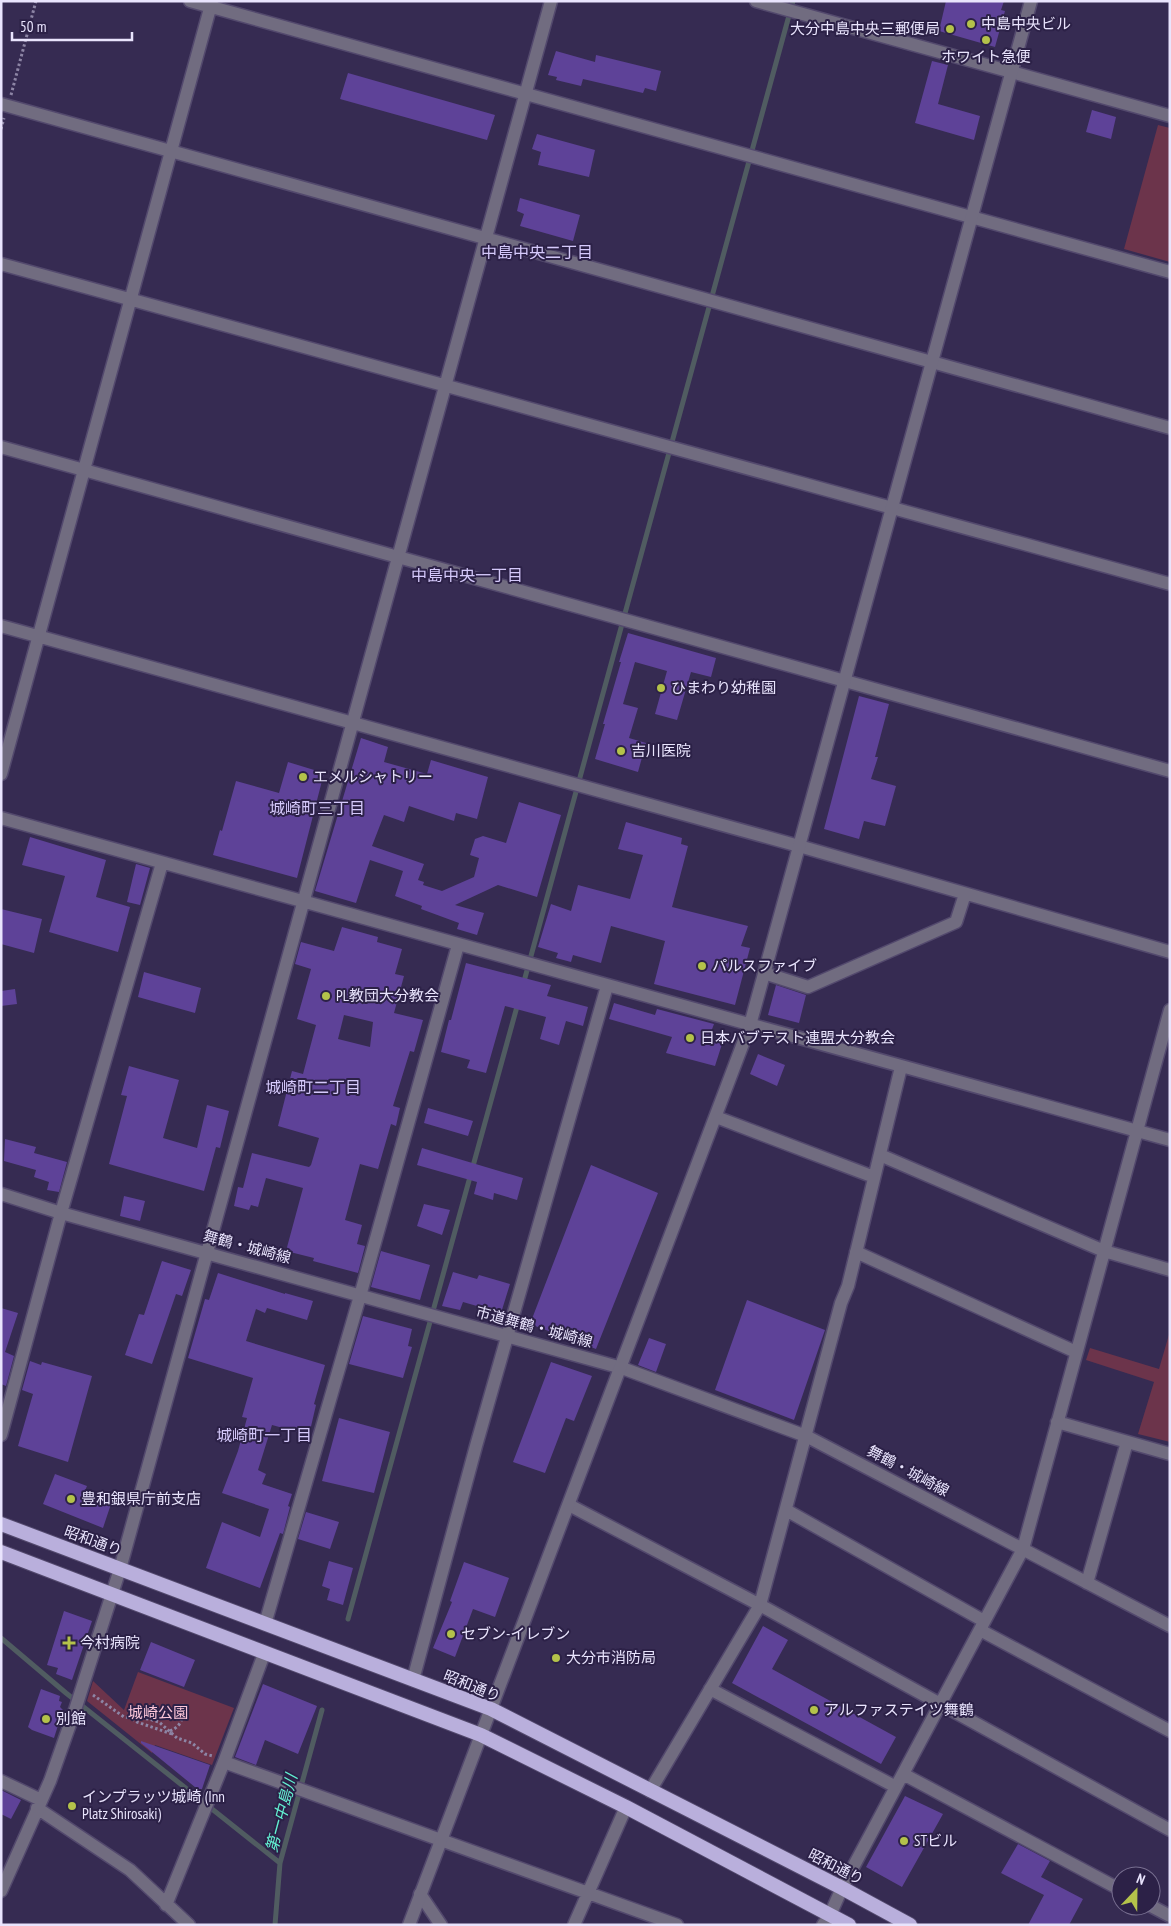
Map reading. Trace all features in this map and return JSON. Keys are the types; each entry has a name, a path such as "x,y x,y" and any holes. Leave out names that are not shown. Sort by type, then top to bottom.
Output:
{"highway":[{"name":"昭和通り","path":"1,1524 491,1709 842,1888 910,1925"},
{"path":"1,1552 264,1654 481,1735 626,1807 826,1920 849,1925"}],"street":[{"path":"190,1 211,4 526,94 1170,272"},
{"path":"1,1891 50,1780 75,1710 120,1568 551,1"},
{"path":"756,1 1170,116"},
{"path":"409,1925 622,1368 750,1025 1031,1"},
{"path":"1,774 211,4"},
{"path":"4,105 1170,428"},
{"path":"1,264 1170,584"},
{"path":"1,447 1170,771"},
{"path":"1,626 799,846 1170,952"},
{"path":"1,818 1170,1140"},
{"path":"1,1435 61,1213 162,863"},
{"path":"764,973 808,987 956,922 965,894"},
{"path":"265,1624 360,1296 458,945"},
{"path":"413,1680 507,1336 607,986"},
{"path":"826,1920 1022,1549 1170,1010"},
{"path":"650,1791 760,1605 841,1303 848,1286 901,1067"},
{"path":"716,1117 874,1177"},
{"path":"880,1155 1104,1251 1170,1270"},
{"name":"舞鶴・城崎線","path":"1,1194 61,1213 424,1314"},
{"path":"856,1252 1076,1352"},
{"name":"市道舞鶴・城崎線","path":"424,1314 622,1368"},
{"name":"舞鶴・城崎線","path":"622,1368 806,1436 1170,1626"},
{"path":"1057,1422 1170,1454"},
{"path":"1087,1583 1127,1442"},
{"path":"569,1505 760,1605 1170,1830"},
{"path":"786,1510 982,1625 1170,1731"},
{"path":"166,1904 225,1759 264,1654"},
{"path":"710,1689 896,1787"},
{"path":"225,1759 441,1840 677,1925"},
{"path":"903,1774 1111,1885"},
{"path":"1,1781 39,1804 130,1870 189,1925"},
{"path":"574,1925 626,1807"},
{"path":"420,1894 441,1925"}],"path":[{"path":"1,129 4,105 36,1"},
{"path":"81,1690 124,1717 154,1720 163,1725 177,1738 192,1743 207,1755 225,1759"},
{"path":"171,1732 178,1727 184,1713 182,1704"},
{"path":"132,1718 137,1722 171,1732"}],"green space":[{"path":"1158,125 1170,128 1170,262 1124,249"},
{"path":"1170,1331 1170,1442 1138,1434 1154,1382 1086,1360 1090,1348 1159,1369"},
{"name":"城崎公園","path":"138,1672 234,1708 212,1765 155,1745 152,1753 87,1701 93,1681 124,1710"}],"building":[{"name":"中島中央ビル","path":"946,1 1004,1 1001,10 1005,11 995,47 939,31"},
{"path":"556,51 595,62 596,55 661,71 656,91 645,88 643,93 583,79 581,86 556,80 557,77 548,75"},
{"path":"932,61 948,65 938,104 980,116 974,140 915,123"},
{"path":"348,73 495,115 487,140 340,99"},
{"path":"1092,110 1116,117 1111,139 1086,132"},
{"path":"537,134 595,150 589,177 538,165 541,152 532,149"},
{"path":"520,198 580,215 573,241 520,226 524,214 517,211"},
{"path":"628,633 716,658 711,677 691,672 677,720 655,714 667,671 635,662 623,704 638,708 629,738 646,743 638,772 595,759"},
{"path":"859,696 889,704 875,757 878,757 871,779 896,786 885,826 864,821 859,839 824,829"},
{"path":"361,738 388,747 384,762 427,774 431,760 488,777 477,819 456,813 454,821 409,806 404,822 384,815 372,846 424,864 418,880 424,882 423,885 442,891 474,877 479,858 470,855 475,839 483,836 506,843 519,802 561,815 537,897 498,885 455,905 484,913 477,935 457,929 459,923 421,909 422,906 395,896 403,871 370,860 356,903 315,891"},
{"path":"288,762 324,773 297,878 213,855 236,781 279,793"},
{"path":"626,822 682,838 681,844 688,846 672,907 748,926 741,946 750,948 735,1005 654,984 665,941 611,926 601,963 573,955 571,962 556,958 558,953 538,947 551,904 571,911 578,885 630,899 643,855 618,849"},
{"path":"30,837 106,860 96,897 130,907 118,952 49,932 65,876 22,865"},
{"path":"136,864 150,868 140,905 127,902"},
{"path":"1,909 42,919 34,953 1,944"},
{"path":"342,927 378,937 377,942 402,949 395,974 404,976 394,1013 423,1020 414,1052 410,1051 393,1106 400,1108 396,1126 391,1124 378,1169 360,1164 345,1220 362,1225 357,1244 365,1246 358,1273 313,1261 314,1258 286,1251 303,1188 266,1178 258,1207 251,1205 249,1210 234,1206 238,1187 243,1188 252,1153 309,1167 311,1165 319,1138 278,1126 292,1071 303,1074 316,1025 297,1019 311,969 295,964 301,942 334,951","holes":["344,1015 373,1022 370,1047 338,1039"]},
{"path":"466,963 551,985 547,996 588,1007 583,1026 566,1021 559,1045 540,1039 546,1017 505,1006 486,1073 467,1068 470,1060 441,1052"},
{"path":"144,972 201,988 195,1013 138,997"},
{"path":"776,985 806,995 799,1023 768,1015"},
{"path":"15,989 17,1004 1,1006 1,991"},
{"name":"日本バブテスト連盟大分教会","path":"614,1003 655,1015 657,1009 714,1024 708,1040 722,1044 715,1066 666,1053 672,1037 609,1019"},
{"path":"758,1054 785,1065 777,1086 750,1074"},
{"path":"129,1066 179,1080 163,1138 197,1148 207,1105 229,1111 220,1148 216,1147 204,1191 109,1164 127,1096 121,1095"},
{"path":"428,1108 473,1121 468,1136 424,1123"},
{"path":"5,1139 36,1147 34,1153 67,1162 59,1192 47,1190 49,1182 34,1177 36,1170 4,1161"},
{"path":"422,1148 523,1178 517,1200 494,1193 493,1200 474,1194 477,1182 417,1165"},
{"path":"591,1165 658,1193 596,1349 530,1324"},
{"path":"124,1196 145,1201 140,1221 120,1216"},
{"path":"424,1204 450,1210 442,1235 417,1226"},
{"path":"381,1251 430,1265 420,1300 371,1287"},
{"path":"162,1261 191,1270 182,1296 176,1294 152,1364 125,1355 139,1314 144,1315"},
{"path":"453,1272 477,1279 479,1275 510,1284 501,1313 463,1302 460,1310 442,1306"},
{"path":"218,1273 313,1301 307,1320 267,1308 265,1313 256,1309 246,1341 325,1365 314,1404 316,1405 309,1435 272,1425 258,1470 266,1474 262,1484 292,1494 283,1534 280,1533 260,1588 206,1568 222,1522 260,1537 269,1509 222,1493 238,1451 247,1418 242,1417 253,1378 188,1358 205,1299 209,1300"},
{"path":"747,1300 825,1330 794,1420 715,1390"},
{"path":"1,1308 18,1313 5,1352 14,1356 6,1386 1,1384"},
{"path":"363,1316 412,1329 408,1346 412,1347 403,1378 349,1364"},
{"path":"649,1338 666,1344 656,1372 638,1365"},
{"path":"30,1361 41,1365 42,1362 92,1376 68,1462 18,1446 33,1394 22,1390"},
{"path":"551,1362 592,1376 574,1421 566,1418 545,1473 513,1462"},
{"path":"339,1418 390,1432 374,1493 322,1481"},
{"name":"豊和銀県庁前支店","path":"55,1474 87,1486 84,1493 111,1504 103,1528 43,1504"},
{"path":"306,1512 339,1522 330,1549 298,1539"},
{"path":"329,1561 353,1568 343,1605 327,1600 330,1589 322,1586"},
{"path":"464,1562 509,1578 495,1617 473,1609 455,1657 433,1648 452,1602 450,1601"},
{"name":"今村病院","path":"64,1611 92,1621 72,1680 56,1674 58,1668 47,1665"},
{"name":"アルファステイツ舞鶴","path":"763,1626 788,1640 772,1669 896,1737 881,1764 732,1683"},
{"path":"151,1642 195,1660 184,1687 140,1670"},
{"path":"263,1684 317,1706 298,1754 265,1740 256,1765 235,1757"},
{"name":"別館","path":"41,1689 60,1696 59,1701 62,1702 60,1707 63,1710 54,1738 28,1727"},
{"path":"141,1741 210,1765 201,1792 141,1743"},
{"path":"1,1790 21,1800 11,1819 1,1814"},
{"name":"STビル","path":"905,1796 943,1814 902,1887 866,1867"},
{"path":"1018,1844 1050,1861 1041,1877 1083,1899 1069,1925 1028,1925 1044,1895 1001,1873"}],"waterway":[{"path":"523,985 793,1"},
{"path":"348,1619 518,1003"},
{"path":"1,1638 66,1693 280,1863"},
{"name":"第一中島川","path":"275,1925 280,1863 322,1710"}],"place":[{"name":"中島中央ビル","path":"971,24"},
{"name":"大分中島中央三郵便局","path":"950,29"},
{"name":"ホワイト急便","path":"986,40"},
{"name":"ひまわり幼稚園","path":"661,688"},
{"name":"吉川医院","path":"621,751"},
{"name":"エメルシャトリー","path":"303,777"},
{"name":"パルスファイブ","path":"702,966"},
{"name":"PL教団大分教会","path":"326,996"},
{"name":"日本バブテスト連盟大分教会","path":"690,1038"},
{"name":"豊和銀県庁前支店","path":"71,1499"},
{"name":"セブン-イレブン","path":"451,1634"},
{"name":"今村病院","path":"69,1643"},
{"name":"大分市消防局","path":"556,1658"},
{"name":"アルファステイツ舞鶴","path":"814,1710"},
{"name":"別館","path":"46,1719"},
{"name":"インプラッツ城崎 (Inn Platz Shirosaki)","path":"72,1806"},
{"name":"STビル","path":"904,1841"}],"district":[{"name":"中島中央二丁目","path":"537,252"},
{"name":"中島中央一丁目","path":"467,575"},
{"name":"城崎町三丁目","path":"317,808"},
{"name":"城崎町二丁目","path":"313,1087"},
{"name":"城崎町一丁目","path":"264,1435"}]}
